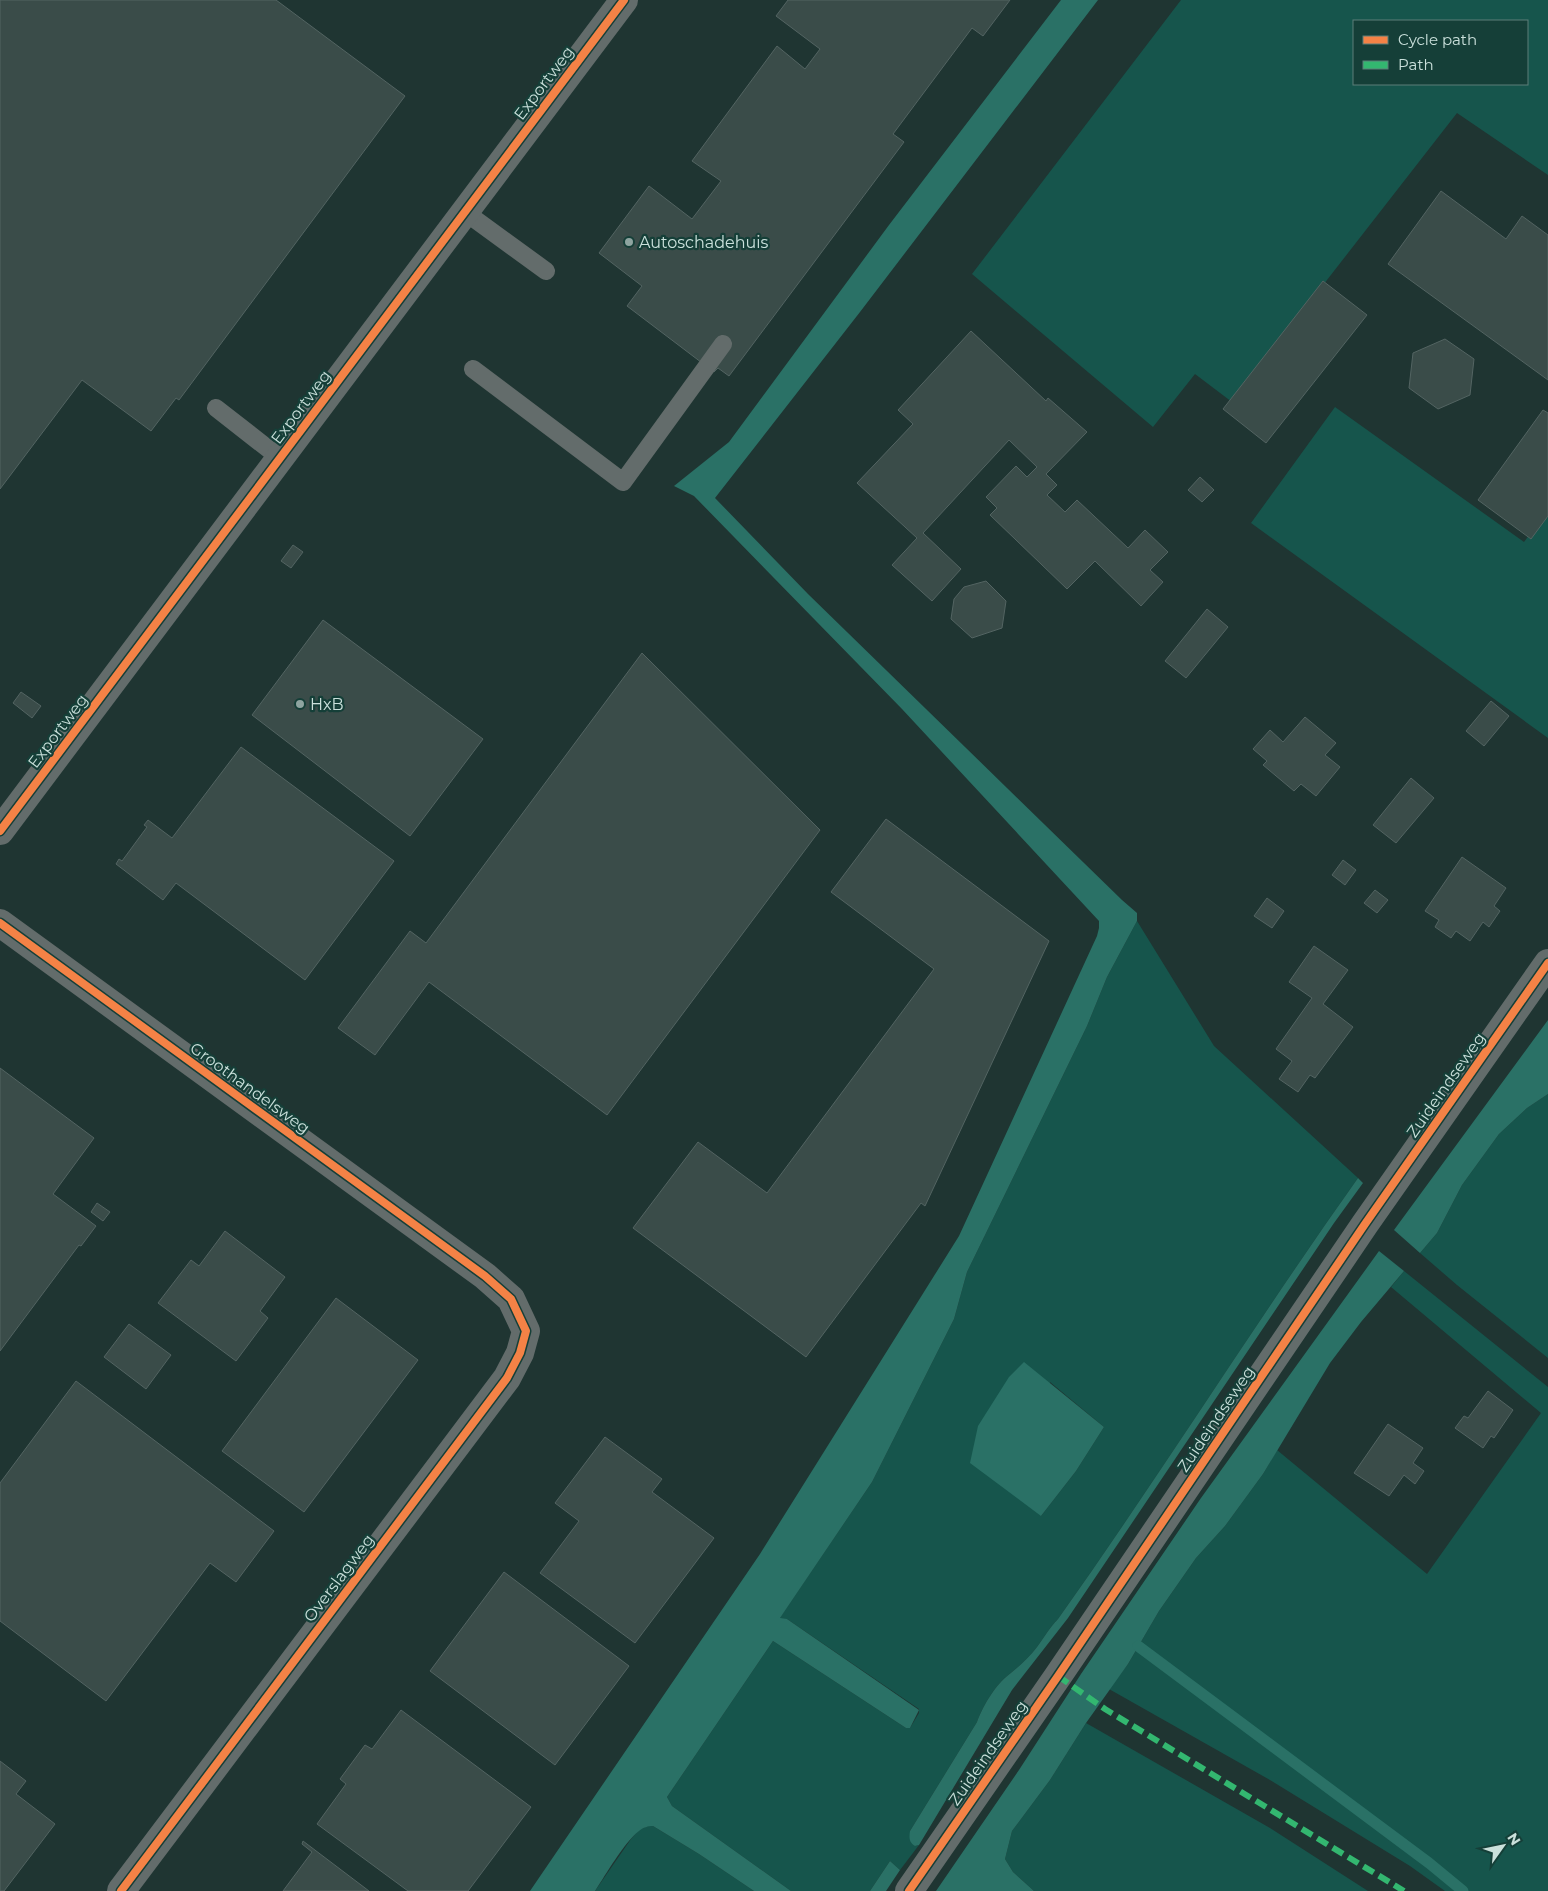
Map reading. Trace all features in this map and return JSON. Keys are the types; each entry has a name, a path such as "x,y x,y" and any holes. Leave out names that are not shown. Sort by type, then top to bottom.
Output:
{"street":[{"name":"Exportweg","path":"0,831 624,0"},
{"name":"Groothandelsweg","path":"0,923 484,1276"},
{"name":"Zuideindseweg","path":"909,1891 1058,1676 1365,1224 1548,964"},
{"name":"Overslagweg","path":"121,1891 507,1378 520,1353 526,1331 511,1299 484,1276"}],"lane":[{"path":"465,212 546,271"},
{"path":"473,369 623,482 723,344"},
{"path":"216,408 280,458"}],"shaded area":[{"path":"1061,0 1098,0 860,312 715,498 808,594 1137,913 1137,921 1107,977 1087,1026 967,1272 954,1319 872,1482 780,1618 787,1619 919,1710 910,1728 906,1728 773,1641 667,1797 672,1806 791,1891 754,1891 653,1826 642,1829 627,1843 595,1891 530,1891 760,1554 959,1236 1097,936 1099,921 902,709 694,496 674,486 729,442 889,225"},
{"path":"1181,0 1548,0 1548,175 1457,113 1232,402 1195,374 1153,427 972,274"},
{"path":"1335,407 1524,542 1548,510 1548,738 1251,523"},
{"path":"1137,921 1214,1046 1358,1178 1058,1619 1040,1644 1002,1681 985,1704 977,1722 910,1831 915,1846 919,1845 900,1870 890,1861 870,1891 791,1891 672,1806 667,1797 773,1641 906,1728 910,1728 919,1713 919,1709 787,1619 779,1619 872,1482 954,1319 967,1272 1087,1026 1107,977","holes":["1050,1382 1104,1427 1076,1471 1041,1516"]},
{"path":"1548,1020 1548,1094 1527,1108 1499,1134 1462,1185 1437,1233 1420,1253 1394,1230"},
{"path":"1548,1094 1548,1358 1420,1253 1437,1233 1462,1185 1499,1134 1527,1108"},
{"path":"1358,1178 1363,1183 1334,1223 1068,1618 1012,1690 919,1845 915,1846 910,1840 910,1831 977,1722 985,1704 1002,1681 1040,1644 1058,1619"},
{"path":"1379,1251 1404,1271 1361,1322 1330,1363 1263,1474 1225,1526 1196,1558 1159,1611 1128,1664 1086,1723 1050,1780 1012,1831 1005,1859 1013,1872 1034,1891 936,1891 1201,1498"},
{"path":"1404,1271 1548,1387 1548,1891 1445,1891 1410,1866 1270,1780 1109,1689 1128,1664 1159,1611 1196,1558 1225,1526 1263,1474 1277,1450 1427,1574 1541,1413 1391,1287"},
{"path":"1024,1362 1104,1427 1076,1471 1041,1516 970,1463 978,1426 1009,1377"},
{"path":"1086,1723 1270,1828 1368,1891 1034,1891 1013,1872 1005,1859 1012,1831 1050,1780"},
{"path":"653,1826 699,1854 754,1891 595,1891 631,1839 640,1829"},
{"path":"890,1861 900,1870 886,1891 870,1891"}],"building":[{"path":"0,0 276,0 405,96 179,400 176,398 151,431 82,380 0,489"},
{"path":"788,0 1010,0 983,36 972,28 893,134 904,142 729,376 718,368 714,372 627,306 642,286 599,253 649,186 692,219 721,181 692,161 777,46 805,69 820,49 776,16"},
{"path":"1441,191 1506,239 1522,216 1548,235 1548,380 1388,264"},
{"path":"1323,281 1367,315 1266,443 1223,409"},
{"path":"971,331 1046,401 1048,398 1087,432 1046,474 1057,485 1047,495 1065,512 1077,500 1128,548 1145,530 1168,552 1150,570 1163,582 1141,606 1095,561 1067,589 990,515 997,508 986,497 1016,466 1027,477 1037,467 1009,440 923,533 961,569 932,601 892,565 917,538 857,483 913,424 898,410"},
{"path":"1445,339 1474,359 1470,395 1438,409 1409,388 1413,353"},
{"path":"1543,410 1548,413 1548,516 1531,539 1478,500"},
{"path":"1200,477 1214,490 1202,502 1188,490"},
{"path":"293,545 303,552 291,568 281,561"},
{"path":"986,581 1006,601 1002,628 972,638 951,619 954,599 964,587"},
{"path":"1207,609 1228,627 1186,678 1165,661"},
{"path":"323,620 483,739 410,836 252,715"},
{"path":"642,653 820,830 607,1115 429,982 375,1055 338,1028 410,931 426,943"},
{"path":"21,692 41,706 32,718 13,703"},
{"path":"1491,701 1509,716 1484,746 1466,731"},
{"path":"1305,717 1336,743 1325,755 1340,767 1316,796 1301,784 1294,791 1263,765 1267,761 1253,749 1270,730 1283,742"},
{"path":"241,747 394,861 305,980 176,883 163,900 116,864 119,859 122,861 147,827 144,825 148,820 172,838"},
{"path":"1411,778 1434,798 1396,843 1373,825"},
{"path":"886,819 1049,941 925,1206 921,1203 806,1357 633,1228 698,1142 767,1193 934,969 831,892"},
{"path":"1462,857 1506,888 1494,906 1500,911 1489,927 1483,922 1470,941 1456,931 1451,938 1435,927 1439,920 1425,911"},
{"path":"1343,860 1356,870 1345,885 1332,875"},
{"path":"1375,890 1388,900 1377,913 1364,903"},
{"path":"1267,898 1284,911 1272,928 1254,916"},
{"path":"1314,946 1348,970 1323,1004 1353,1027 1315,1078 1310,1075 1298,1092 1279,1079 1292,1061 1276,1049 1312,998 1289,982"},
{"path":"0,1068 94,1138 53,1194 96,1226 81,1246 79,1245 0,1351"},
{"path":"97,1203 110,1212 103,1221 91,1212"},
{"path":"225,1231 285,1277 260,1311 268,1318 236,1361 158,1303 191,1260 199,1266"},
{"path":"336,1298 418,1360 304,1512 222,1451"},
{"path":"129,1324 171,1355 146,1389 104,1357"},
{"path":"76,1381 274,1531 236,1582 210,1563 106,1701 0,1621 0,1483"},
{"path":"1488,1391 1513,1410 1494,1438 1491,1436 1483,1448 1455,1428 1464,1416 1468,1418"},
{"path":"1388,1424 1423,1448 1413,1463 1424,1471 1415,1484 1404,1475 1389,1496 1354,1473"},
{"path":"605,1437 662,1479 652,1492 714,1538 635,1643 540,1573 579,1521 555,1503"},
{"path":"504,1572 629,1666 555,1765 430,1671"},
{"path":"401,1710 531,1807 468,1891 408,1891 317,1824 346,1784 340,1779 365,1745 372,1749"},
{"path":"0,1761 26,1781 16,1794 55,1824 4,1891 0,1891"},
{"path":"303,1841 369,1891 283,1891 312,1852 302,1844"}],"waterway":[{"path":"1138,1646 1429,1863 1463,1891"}],"marked path":[{"path":"1058,1676 1105,1709 1404,1891"}],"cycle path":[{"path":"0,831 624,0"},
{"path":"0,923 485,1276 511,1299 526,1331 520,1353 507,1378 121,1891"},
{"path":"909,1891 1058,1676 1365,1224 1548,963"}],"place":[{"name":"Autoschadehuis","path":"629,242"},
{"name":"HxB","path":"300,704"}]}
